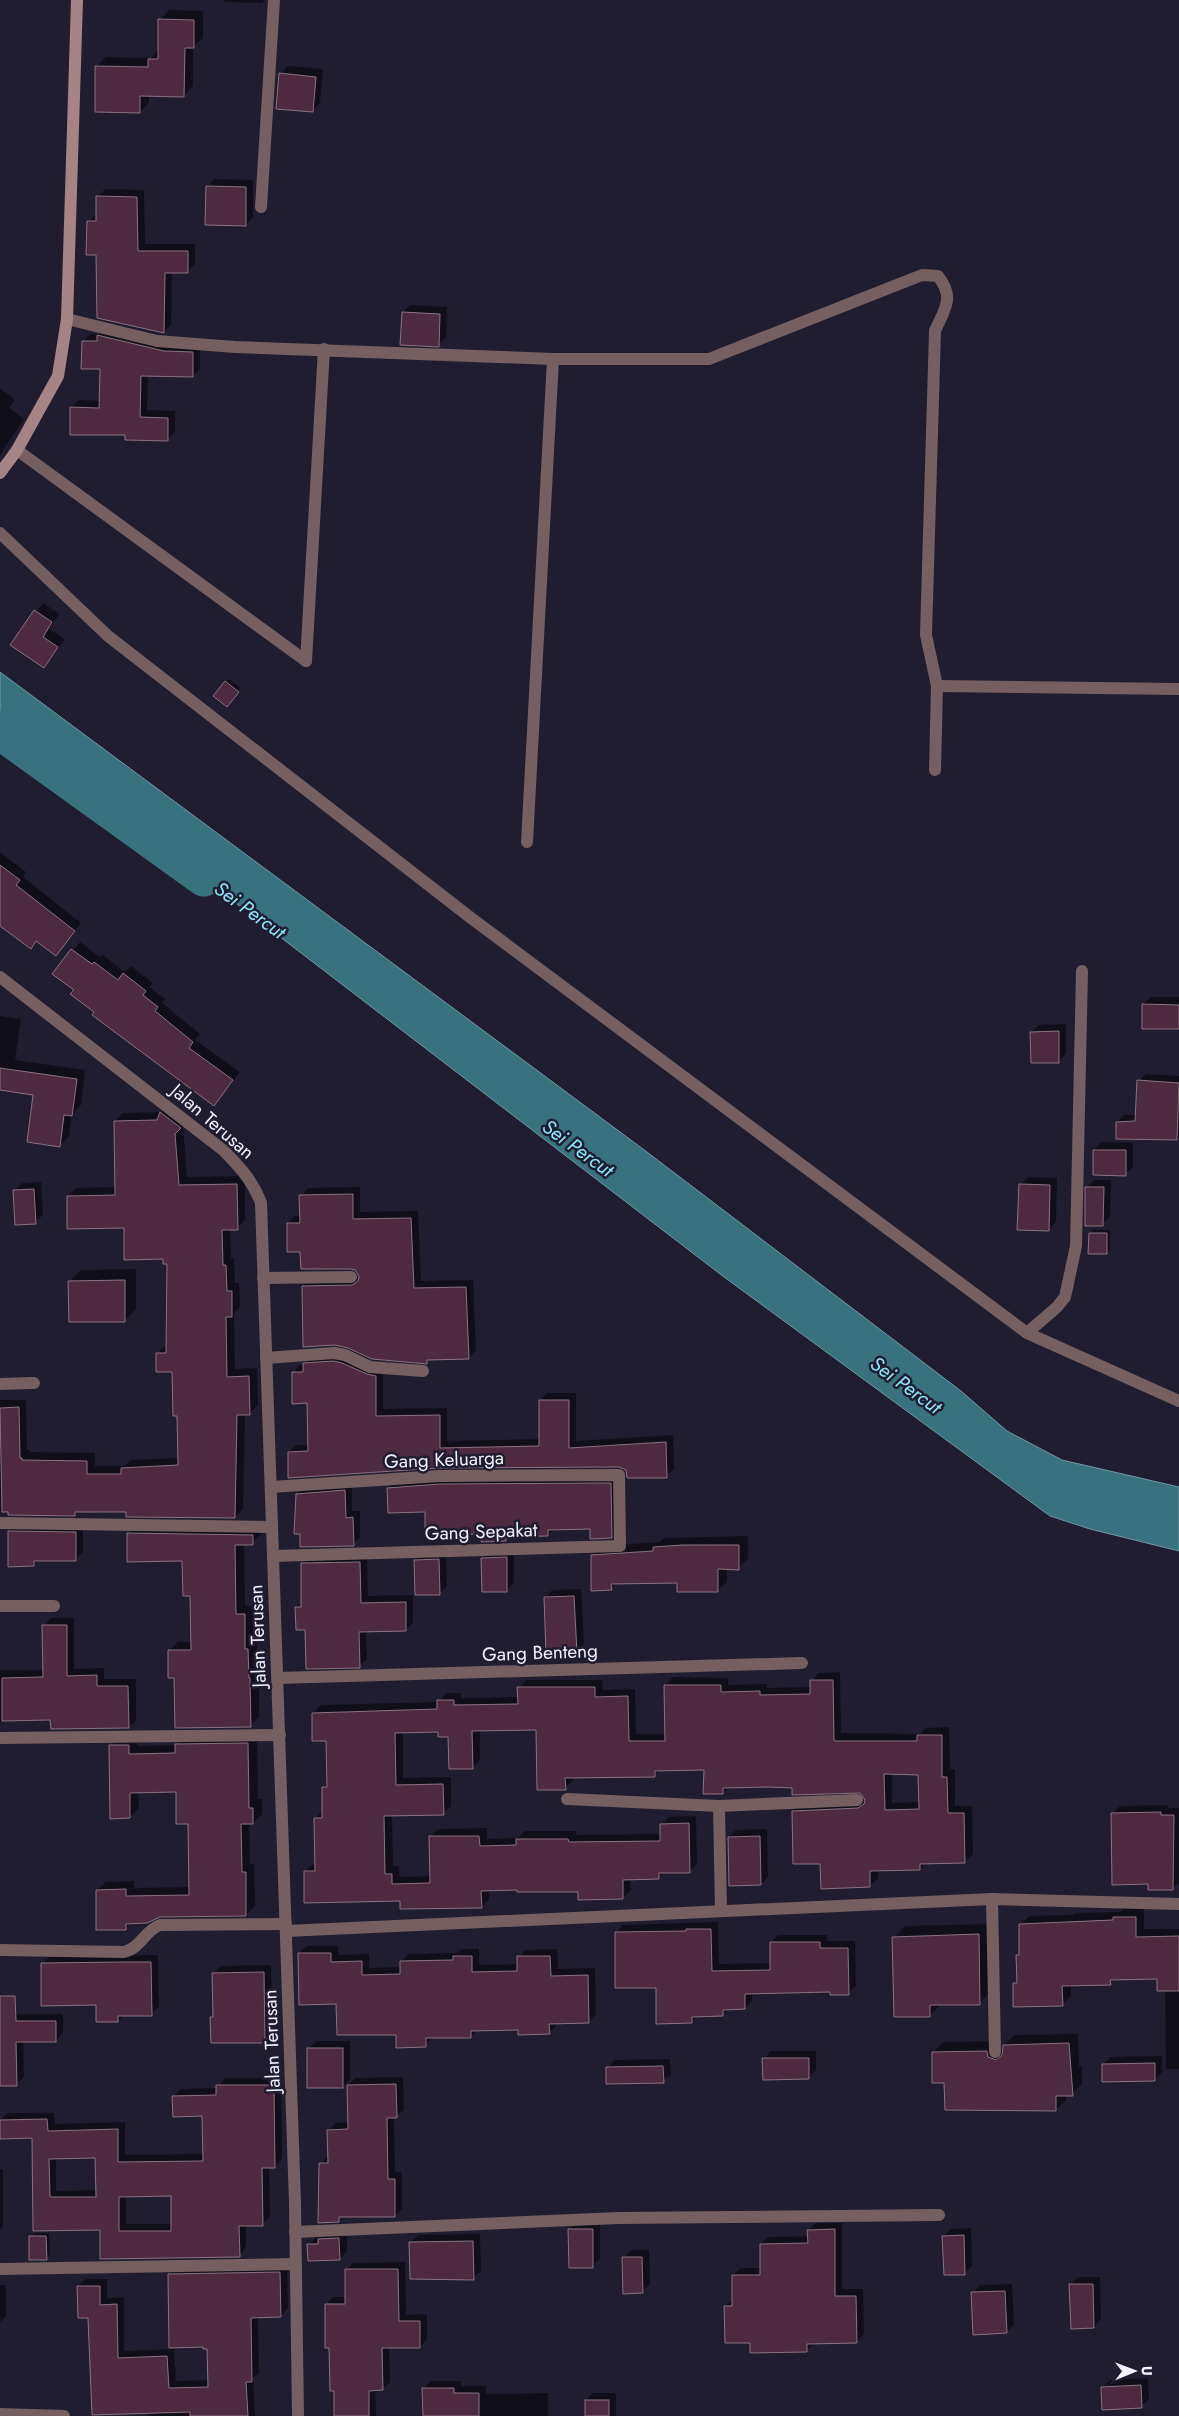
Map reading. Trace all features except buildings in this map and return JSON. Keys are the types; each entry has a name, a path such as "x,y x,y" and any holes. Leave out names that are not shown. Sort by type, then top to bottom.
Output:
{"street":[{"path":"0,473 17,450 58,376 66,319 78,0"},
{"path":"261,207 274,0"},
{"path":"66,319 157,341 235,347 553,359 708,359 922,275 938,276 947,288 949,298 935,331 926,635 937,686 934,770"},
{"path":"17,450 306,660 324,349"},
{"path":"526,842 553,359"},
{"path":"0,533 108,636 471,918 1027,1333 1179,1401"},
{"path":"937,686 1179,689"},
{"path":"1027,1333 1057,1307 1065,1297 1076,1246 1082,971"},
{"name":"Jalan Terusan","path":"0,977 216,1144 242,1169 255,1188 261,1203 286,1927 295,2232 298,2416"},
{"path":"263,1278 351,1277"},
{"path":"266,1358 334,1353 345,1355 370,1367 423,1371"},
{"path":"0,1384 34,1383"},
{"name":"Gang Keluarga","path":"270,1487 440,1476 620,1475"},
{"name":"Gang Sepakat","path":"273,1556 620,1546 620,1475"},
{"path":"0,1523 272,1527"},
{"path":"0,1606 54,1606"},
{"name":"Gang Benteng","path":"278,1678 802,1663"},
{"path":"0,1738 280,1735"},
{"path":"567,1799 719,1806 857,1800"},
{"path":"719,1806 721,1911"},
{"path":"0,1950 124,1952 134,1949 152,1928 160,1925 286,1927 721,1911 992,1898 1179,1904"},
{"path":"992,1898 995,2052"},
{"path":"295,2232 618,2218 939,2216"},
{"path":"0,2269 295,2264"},
{"path":"0,2414 64,2416"}],"water":[{"name":"Sei Percut","path":"0,672 643,1149 961,1391 1007,1431 1062,1460 1179,1487 1179,1551 1090,1529 1050,1516 724,1277 164,848 0,728"}],"waterway":[{"name":"Sei Percut","path":"0,730 204,877"}]}
